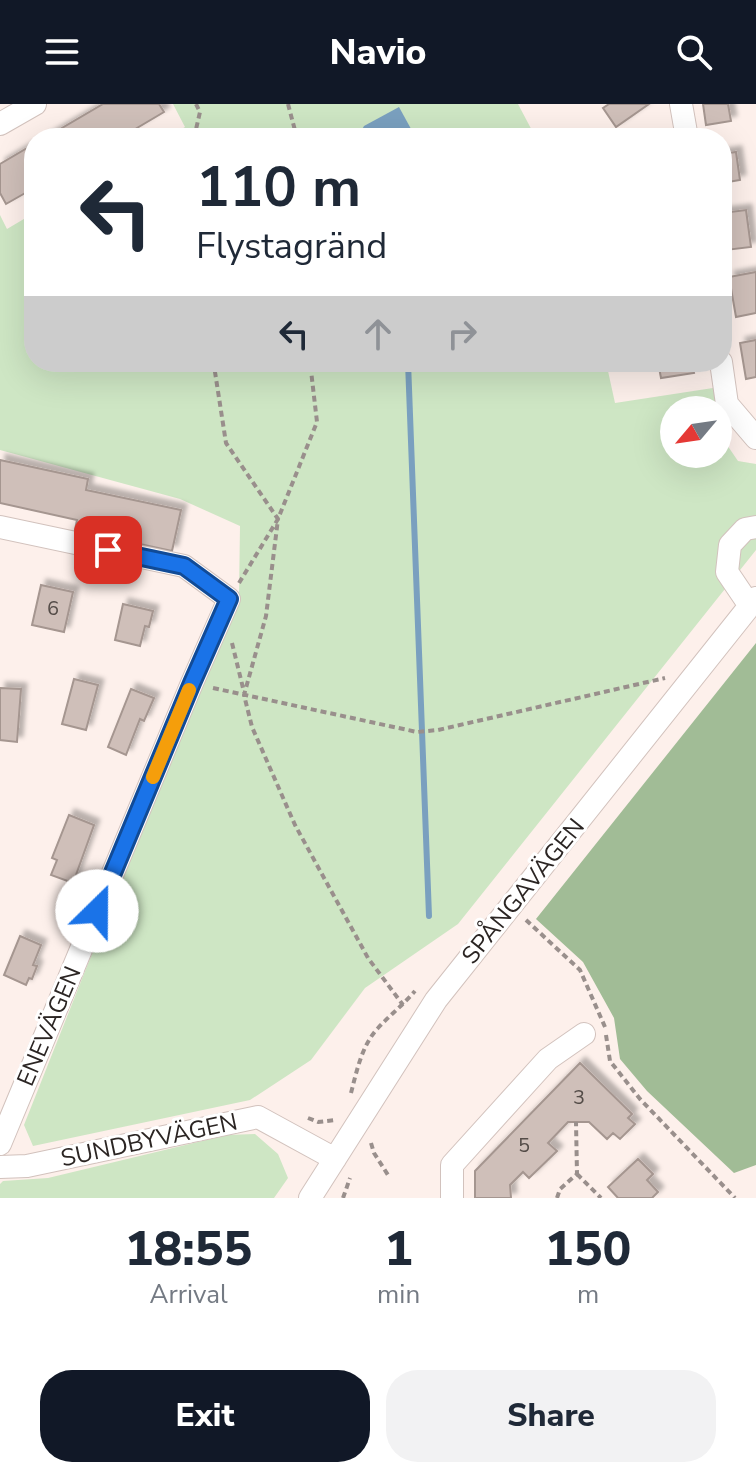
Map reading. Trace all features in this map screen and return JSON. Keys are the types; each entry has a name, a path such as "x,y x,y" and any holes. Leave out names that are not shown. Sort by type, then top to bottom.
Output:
{"street":[{"path":"0,124 35,104"},
{"path":"681,104 685,128"},
{"path":"722,372 727,404 756,438"},
{"path":"0,527 184,566 229,599"},
{"path":"753,602 727,572 730,545 745,529 756,527"},
{"name":"ENEVÄGEN","path":"0,1144 229,599"},
{"name":"SPÅNGAVÄGEN","path":"310,1198 436,1000 753,602"},
{"path":"452,1198 452,1165 548,1059 584,1034"},
{"name":"SUNDBYVÄGEN","path":"0,1167 27,1166 258,1117 335,1159"}],"path":[{"path":"196,104 200,112 196,128"},
{"path":"288,104 294,128"},
{"path":"215,372 226,443 278,519 266,616 244,695"},
{"path":"229,599 278,519 317,422 311,372"},
{"path":"219,621 233,643 252,727 295,825 368,958 403,1005"},
{"path":"192,683 417,732 438,730 675,675"},
{"path":"524,919 580,970 605,1025 610,1061 640,1099 734,1198"},
{"path":"576,1122 577,1174 601,1198"},
{"path":"370,1138 374,1153 388,1175"},
{"path":"557,1198 560,1189 577,1174"}],"green space":[{"path":"173,104 518,104 531,128 183,128"},
{"path":"0,215 7,229 24,219 24,372 608,372 615,403 660,396 660,468 732,468 732,452 738,461 756,464 756,550 458,924 365,988 311,1060 250,1100 33,1146 24,1125 193,699 239,596 240,526 180,499 0,450"},
{"path":"713,388 715,396 661,396"},
{"path":"756,643 756,1165 734,1173 647,1091 620,1059 614,1018 583,962 536,919"},
{"path":"255,1134 278,1154 288,1178 274,1198 0,1198 0,1184 3,1181 48,1178 227,1135"}],"water":[{"path":"399,107 411,128 363,128"}],"building":[{"path":"103,104 159,104 164,112 137,128 62,128"},
{"path":"609,104 649,104 616,127 603,108"},
{"path":"703,104 728,104 731,121 706,125"},
{"path":"24,150 24,194 6,204 0,193 0,164"},
{"path":"736,152 740,180 732,181 732,153"},
{"path":"746,210 751,247 732,249 732,212"},
{"path":"756,272 756,313 736,317 732,276"},
{"path":"756,340 756,377 746,379 740,343"},
{"path":"660,372 694,373 661,378"},
{"path":"0,460 88,479 86,490 181,510 172,551 75,530 77,520 0,503"},
{"path":"41,585 73,592 64,632 32,625"},
{"path":"123,604 153,611 140,646 115,640"},
{"path":"74,679 98,685 86,730 62,724"},
{"path":"0,688 21,689 17,742 0,740"},
{"path":"131,689 154,698 144,721 140,719 126,755 108,747"},
{"path":"69,815 94,825 73,883 51,875 57,860 52,858"},
{"path":"20,936 41,945 33,965 37,966 26,985 4,975"},
{"path":"580,1063 632,1114 628,1118 635,1124 620,1139 613,1133 607,1139 589,1122 568,1122 548,1143 557,1151 529,1178 523,1172 510,1185 511,1198 475,1198 475,1171"},
{"path":"638,1159 653,1174 647,1180 658,1192 652,1198 618,1198 608,1187"}],"waterway":[{"path":"408,372 429,916"}],"slow traffic":[{"path":"153,777 189,690"}],"route":[{"path":"97,911 229,599 184,566 108,550"}]}
